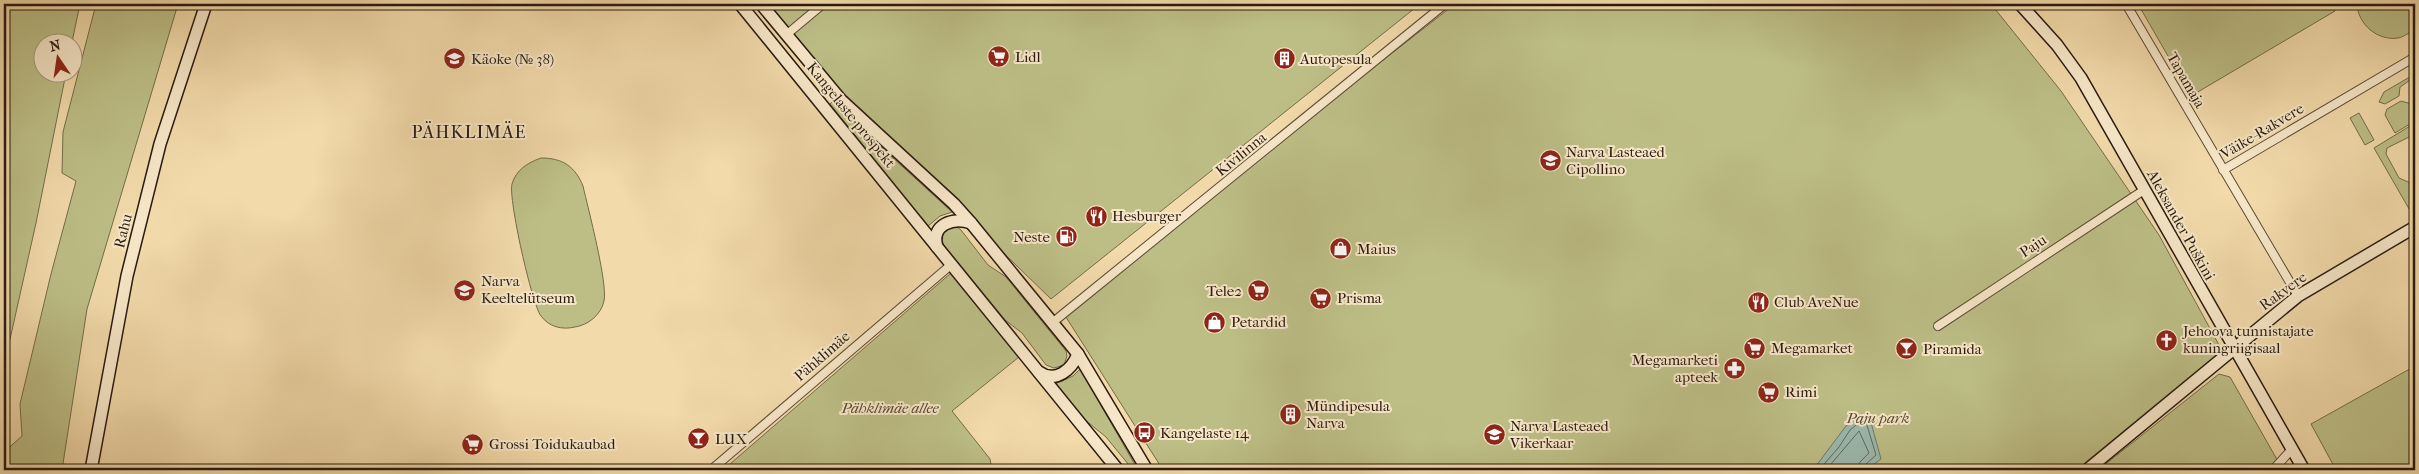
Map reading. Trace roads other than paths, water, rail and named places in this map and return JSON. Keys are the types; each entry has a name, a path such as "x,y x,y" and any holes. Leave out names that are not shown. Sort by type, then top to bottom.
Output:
{"main road":[{"name":"Rahu","path":"91,470 127,276 160,144 206,4"},
{"name":"Kangelaste prospekt","path":"740,4 1118,470"},
{"name":"Kangelaste prospekt","path":"761,4 841,100 954,204 971,223 1078,354 1147,470"},
{"name":"Aleksander Puškini","path":"2020,4 2057,45 2081,78 2304,470"},
{"path":"937,247 936,235 944,225 956,220 971,223"},
{"name":"Rakvere","path":"2086,470 2233,347 2298,296 2415,227"},
{"path":"1038,371 1050,376 1060,374 1072,366 1078,354"}],"street":[{"path":"786,35 823,4"},
{"name":"Kivilinna","path":"1052,323 1446,4"},
{"name":"Tapamaja","path":"2126,4 2223,170"},
{"name":"Väike-Rakvere","path":"2298,296 2223,170 2415,57"},
{"name":"Paju","path":"1938,326 2144,190"},
{"name":"Pähklimäe","path":"710,470 952,264"},
{"path":"2273,470 2292,450"}],"water":[{"path":"1861,414 1870,419 1881,459 1866,470 1813,470 1846,426"}],"place":[{"name":"Lidl","path":"999,57"},
{"name":"Käoke (№ 38)","path":"455,59"},
{"name":"Autopesula","path":"1284,59"},
{"name":"Narva Lasteaed Cipollino","path":"1550,161"},
{"name":"Hesburger","path":"1096,216"},
{"name":"Neste","path":"1066,237"},
{"name":"Maius","path":"1341,249"},
{"name":"Narva Keeltelütseum","path":"465,290"},
{"name":"Tele2","path":"1258,291"},
{"name":"Prisma","path":"1321,298"},
{"name":"Club AveNue","path":"1758,302"},
{"name":"Petardid","path":"1215,322"},
{"name":"Jehoova tunnistajate kuningriigisaal","path":"2167,340"},
{"name":"Megamarket","path":"1755,348"},
{"name":"Piramida","path":"1907,349"},
{"name":"Megamarketi apteek","path":"1734,369"},
{"name":"Rimi","path":"1769,392"},
{"name":"Mündipesula Narva","path":"1290,415"},
{"name":"Kangelaste 14","path":"1144,433"},
{"name":"Narva Lasteaed Vikerkaar","path":"1494,435"},
{"name":"LUX","path":"699,439"},
{"name":"Grossi Toidukaubad","path":"473,444"}],"district":[{"name":"PÄHKLIMÄE","path":"469,132"}],"park label":[{"name":"Pähklimäe allee","path":"890,408"},
{"name":"Paju park","path":"1878,418"}]}
